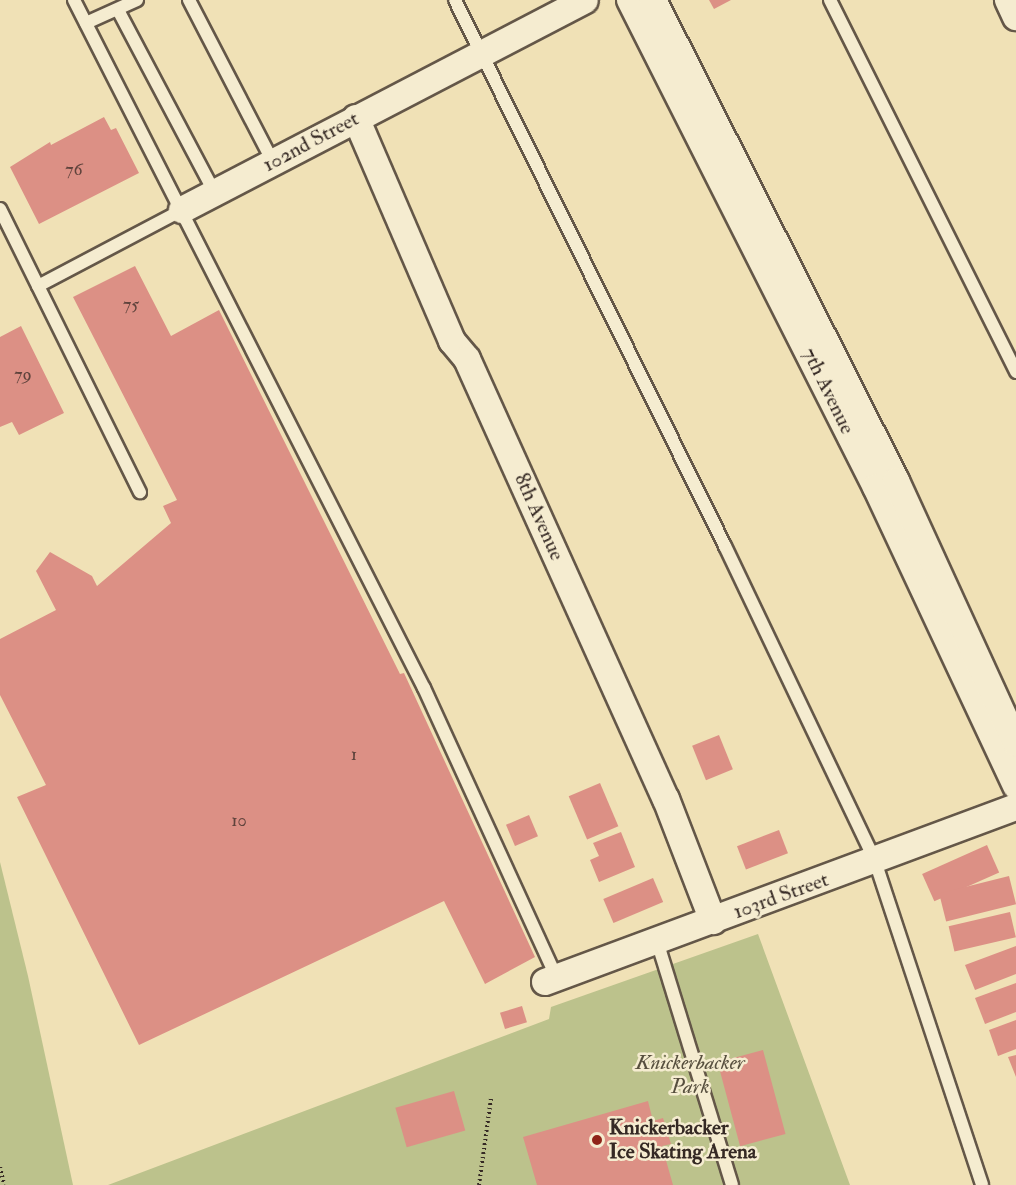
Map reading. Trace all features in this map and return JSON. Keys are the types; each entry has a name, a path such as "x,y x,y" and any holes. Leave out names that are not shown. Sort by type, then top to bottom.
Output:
{"street":[{"name":"102nd Street","path":"182,210 585,0"},
{"name":"7th Avenue","path":"630,0 742,196"},
{"name":"7th Avenue","path":"654,0 742,196 1016,743"},
{"path":"1008,0 1016,16"},
{"name":"8th Avenue","path":"356,118 452,340 467,359 666,799 713,921"},
{"name":"7th Avenue","path":"891,496 1016,786"},
{"name":"103rd Street","path":"551,980 1016,807"}],"lane":[{"path":"74,0 424,688 551,980"},
{"path":"106,0 115,11 215,193"},
{"path":"86,23 137,0"},
{"path":"189,0 273,162"},
{"path":"455,0 725,546 875,861 982,1185"},
{"path":"830,0 1016,372"},
{"path":"0,209 140,492"},
{"name":"102nd Street","path":"38,285 182,210"},
{"path":"657,941 732,1185"}],"path":[{"path":"479,1185 491,1098"},
{"path":"0,1167 4,1185"}],"green space":[{"path":"0,862 28,976 73,1185 0,1185"},
{"name":"Knickerbacker Park","path":"758,934 850,1185 108,1185 549,1019 551,1007"}],"building":[{"path":"709,0 731,0 714,9"},
{"path":"104,117 111,130 116,128 139,173 39,224 10,167 50,142 51,145"},
{"path":"135,266 171,336 219,310 400,674 404,673 535,957 485,984 444,901 139,1045 17,797 46,785 0,695 0,639 56,610 36,571 50,552 92,576 97,586 171,523 163,506 177,500 73,297"},
{"path":"21,326 64,413 19,435 12,422 0,427 0,337"},
{"path":"719,735 733,769 706,780 692,746"},
{"path":"600,783 618,826 587,840 569,796"},
{"path":"529,815 538,836 515,846 506,825"},
{"path":"779,830 788,853 746,869 737,846"},
{"path":"621,832 635,867 599,882 590,860 599,856 593,843"},
{"path":"987,845 999,872 934,901 922,874"},
{"path":"1009,876 1016,904 946,922 939,893"},
{"path":"653,878 663,902 613,923 603,899"},
{"path":"1010,912 1016,937 954,952 949,926"},
{"path":"1016,946 1016,974 975,990 965,965"},
{"path":"1016,983 1016,1012 985,1024 975,998"},
{"path":"522,1006 527,1022 505,1029 500,1013"},
{"path":"1016,1020 1016,1049 998,1056 989,1030"},
{"path":"763,1050 786,1134 740,1146 718,1062"},
{"path":"1016,1055 1016,1077 1008,1057"},
{"path":"454,1091 465,1130 407,1147 395,1108"},
{"name":"Knickerbacker Ice Skating Arena","path":"648,1101 653,1121 663,1118 671,1144 662,1146 673,1185 537,1185 523,1137"}],"place":[{"name":"Knickerbacker Ice Skating Arena","path":"597,1140"}]}
